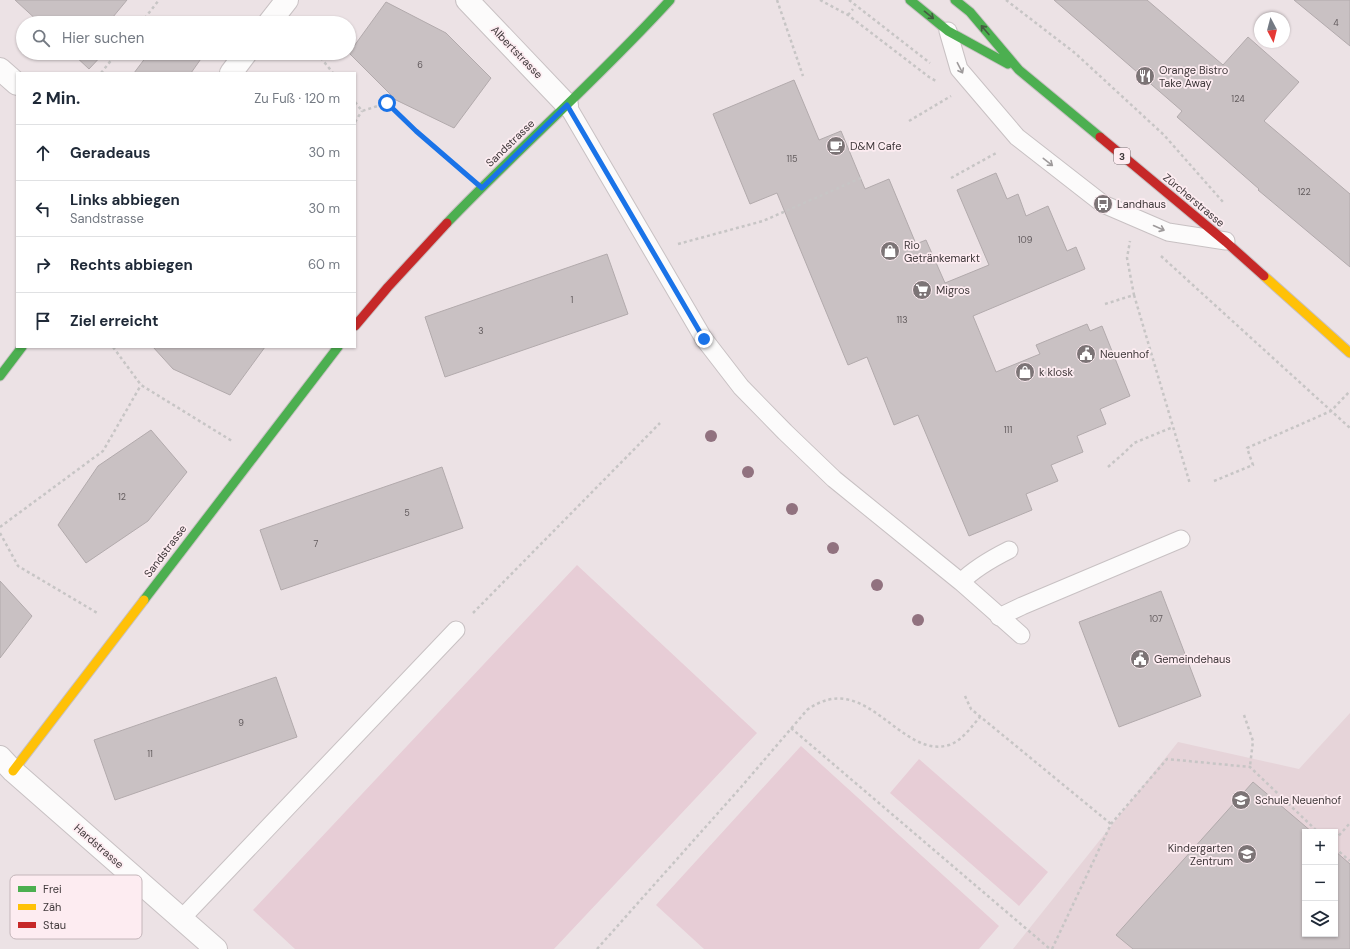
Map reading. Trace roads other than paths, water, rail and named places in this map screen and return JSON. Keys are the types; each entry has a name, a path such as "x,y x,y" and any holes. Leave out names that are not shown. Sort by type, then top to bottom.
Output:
{"street":[{"path":"274,16 287,0"},
{"name":"Albertstrasse","path":"467,0 567,105"},
{"name":"Sandstrasse","path":"356,325 380,295 435,235 640,33 670,0"},
{"name":"Zürcherstrasse","path":"910,0 948,31 1019,70"},
{"name":"Zürcherstrasse","path":"956,0 970,12 1019,70 1226,242 1350,353"},
{"path":"232,72 241,60"},
{"path":"0,69 16,83"},
{"path":"0,376 21,348"},
{"name":"Sandstrasse","path":"6,764 123,628 337,348"},
{"name":"Hardstrasse","path":"6,764 133,875"},
{"name":"Hardstrasse","path":"142,883 216,949"}],"lane":[{"path":"948,31 959,69 1017,137 1103,204 1168,232 1226,242"},
{"path":"567,105 704,339 741,387 834,479 961,582 1021,635"},
{"path":"999,617 1181,540"},
{"path":"961,582 971,572 984,563 1009,550"},
{"path":"182,918 456,630"}],"place":[{"name":"Orange Bistro Take Away","path":"1145,76"},
{"name":"D&M Cafe","path":"836,146"},
{"name":"Landhaus","path":"1103,204"},
{"name":"Rio Getränkemarkt","path":"890,251"},
{"name":"Migros","path":"922,290"},
{"name":"Neuenhof","path":"1086,354"},
{"name":"k klosk","path":"1025,372"},
{"name":"Gemeindehaus","path":"1140,659"},
{"name":"Schule Neuenhof","path":"1241,800"},
{"name":"Kindergarten Zentrum","path":"1247,854"}]}
